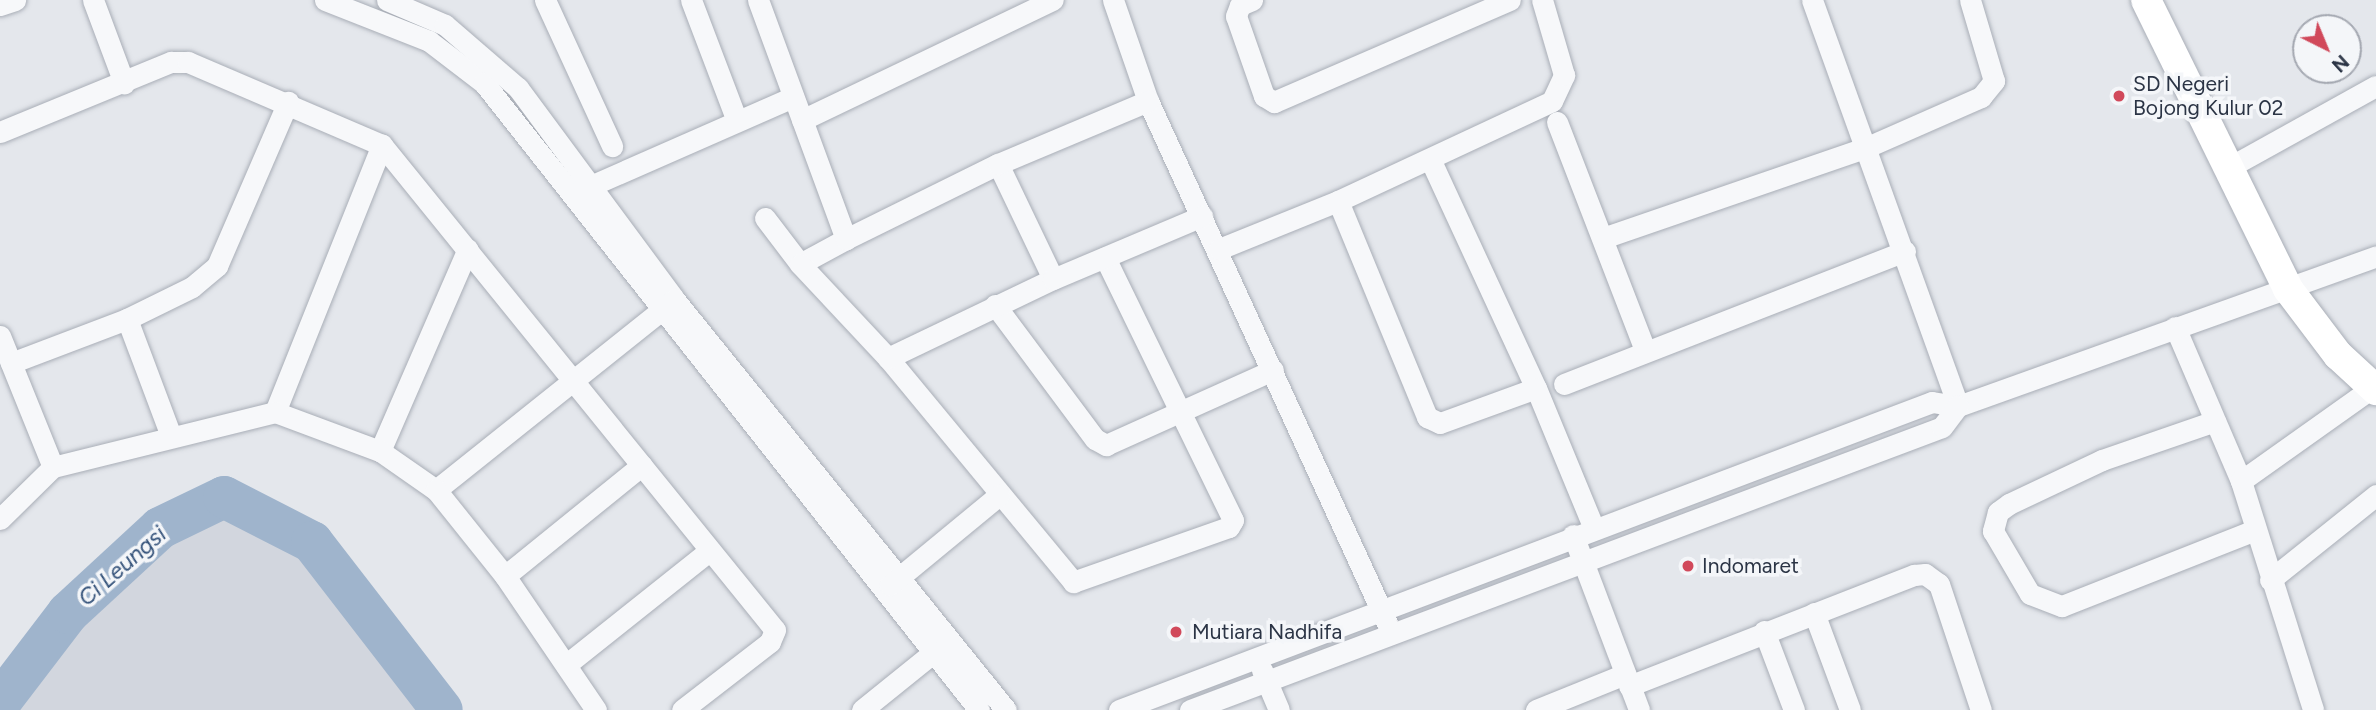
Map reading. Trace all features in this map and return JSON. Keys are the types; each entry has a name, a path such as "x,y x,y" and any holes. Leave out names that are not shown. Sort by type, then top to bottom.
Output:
{"main road":[{"path":"2147,0 2226,169 2288,289 2338,355 2374,389"}],"street":[{"path":"0,5 15,0"},
{"path":"93,0 124,83"},
{"path":"325,0 429,41 484,83 580,190"},
{"path":"545,0 612,146"},
{"path":"691,0 737,121"},
{"path":"758,0 846,239"},
{"path":"802,120 1052,0"},
{"path":"1113,0 1148,101 1219,249 1392,635"},
{"path":"1252,0 1240,5 1236,16 1264,96 1274,102 1510,0"},
{"path":"1219,249 1338,201 1557,97 1564,75 1542,0"},
{"path":"1812,0 1905,251 1958,406"},
{"path":"1603,237 1865,148 1981,97 1992,87 1992,69 1970,0"},
{"path":"393,27 397,2 445,25 499,67 580,190 667,305 892,584 1006,710"},
{"path":"0,132 171,62 188,62 288,102 382,145 575,379 776,634 682,710"},
{"path":"2226,169 2376,86"},
{"path":"580,190 793,97"},
{"path":"800,264 998,164 1148,101"},
{"path":"11,363 127,319 192,287 217,266 288,102"},
{"path":"1558,122 1645,350"},
{"path":"275,412 382,145"},
{"path":"1430,159 1536,388 1594,529"},
{"path":"998,164 1053,279"},
{"path":"1338,201 1427,417 1440,422 1536,388"},
{"path":"888,358 995,305 1202,216"},
{"path":"765,218 800,264 888,358 1073,582 1229,527 1233,520 1105,257"},
{"path":"380,451 468,249"},
{"path":"1563,384 1905,251"},
{"path":"1119,710 1382,613 1573,535 1932,402 1958,406 2376,256"},
{"path":"436,490 667,305"},
{"path":"995,305 1100,443 1115,443 1273,370"},
{"path":"127,319 171,436"},
{"path":"2175,327 2241,481 2313,710"},
{"path":"0,336 53,467"},
{"path":"2241,481 2374,389"},
{"path":"1190,710 1942,427 1958,406"},
{"path":"0,519 53,467 275,412 380,451 436,490 505,576 596,710"},
{"path":"2215,421 2102,460 2009,504 1998,512 1993,531 2030,594 2062,606 2255,530"},
{"path":"505,576 642,465"},
{"path":"892,584 999,495"},
{"path":"2270,580 2376,495"},
{"path":"1573,535 1639,710"},
{"path":"567,664 709,551"},
{"path":"1536,710 1627,680 1914,575 1933,577 1939,584 1981,710"},
{"path":"892,584 934,652 979,710"},
{"path":"1814,612 1850,710"},
{"path":"1764,631 1794,710"},
{"path":"862,710 934,652"},
{"path":"1258,659 1265,682 1279,710"}],"shaded area":[{"path":"224,497 312,542 442,710 0,710 0,702 63,619 160,528"}],"waterway":[{"name":"Ci Leungsi","path":"0,702 68,613 160,528 224,497 312,542 442,710"}],"place":[{"name":"SD Negeri Bojong Kulur 02","path":"2119,96"},
{"name":"Indomaret","path":"1688,566"},
{"name":"Mutiara Nadhifa","path":"1176,632"}]}
